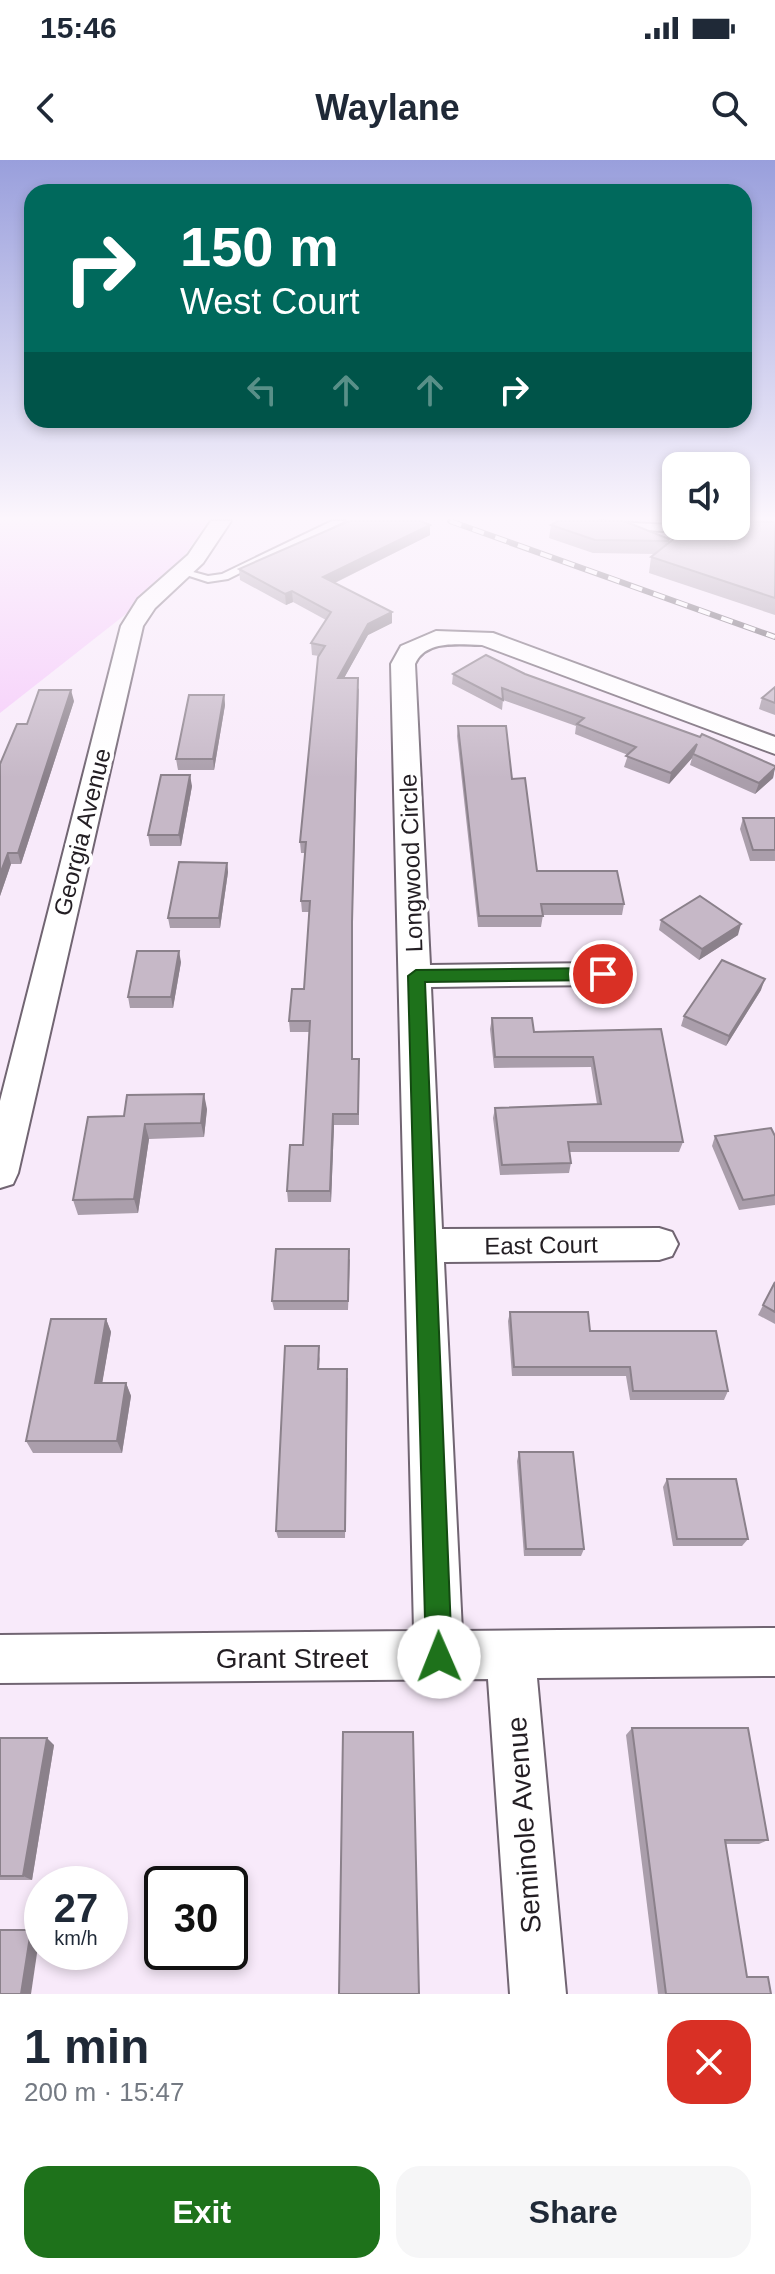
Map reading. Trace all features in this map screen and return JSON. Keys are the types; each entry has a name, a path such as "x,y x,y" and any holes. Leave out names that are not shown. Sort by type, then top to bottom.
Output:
{"street":[{"name":"Georgia Avenue","path":"0,1173 132,626 144,607"},
{"name":"Longwood Circle","path":"439,1657 403,664 409,651 436,638 461,636 505,643 775,746"},
{"path":"416,976 603,974"},
{"name":"East Court","path":"424,1246 659,1244"},
{"name":"Grant Street","path":"0,1659 775,1652"},
{"name":"Seminole Avenue","path":"511,1656 538,1994"}],"shaded area":[{"path":"0,607 135,607 131,610 0,713"}],"building":[{"path":"321,607 381,607 392,612 368,624 338,678 358,678 352,1059 359,1059 358,1114 333,1114 330,1191 287,1191 290,1145 303,1145 310,1021 289,1021 292,989 304,989 310,901 301,901 306,842 300,842 318,657 325,646 311,643 331,612"},
{"path":"486,655 525,674 700,737 702,734 775,768 759,783 693,754 697,744 671,773 626,756 636,747 577,724 584,718 502,688 503,700 453,674"},
{"path":"775,687 775,703 762,698"},
{"path":"39,690 71,690 18,853 8,853 0,874 0,764 17,724 27,724"},
{"path":"189,695 224,695 213,759 176,759"},
{"path":"458,726 506,726 512,779 525,778 537,871 617,871 624,904 541,904 543,916 479,916"},
{"path":"161,775 190,775 179,835 148,835"},
{"path":"743,818 775,818 775,850 753,850"},
{"path":"179,862 227,863 219,918 168,918"},
{"path":"700,896 741,924 702,949 661,920"},
{"path":"137,951 179,951 171,997 128,997"},
{"path":"722,960 765,979 729,1036 684,1016"},
{"path":"492,1018 532,1018 534,1032 661,1029 683,1142 568,1142 571,1163 502,1165 495,1108 601,1104 593,1057 495,1057"},
{"path":"204,1094 201,1123 145,1124 134,1199 73,1200 88,1117 124,1116 127,1095"},
{"path":"771,1128 775,1136 775,1195 743,1200 715,1136"},
{"path":"276,1249 349,1249 348,1301 272,1301"},
{"path":"775,1282 775,1312 763,1305"},
{"path":"510,1312 588,1312 590,1331 716,1331 728,1391 633,1391 630,1367 514,1367"},
{"path":"51,1319 106,1319 95,1383 126,1383 117,1441 26,1441"},
{"path":"285,1346 319,1346 318,1369 347,1369 345,1531 276,1531"},
{"path":"519,1452 573,1452 584,1549 526,1549"},
{"path":"667,1479 736,1479 748,1539 677,1539"},
{"path":"632,1728 748,1728 768,1840 725,1840 747,1977 768,1977 771,1994 666,1994"},
{"path":"343,1732 413,1732 419,1994 339,1994"},
{"path":"0,1738 47,1738 23,1876 0,1876"},
{"path":"0,1930 24,1930 25,1970 21,1994 0,1994"}],"railway":[{"path":"690,607 775,637"}],"route":[{"path":"439,1657 416,976 603,974"}]}
